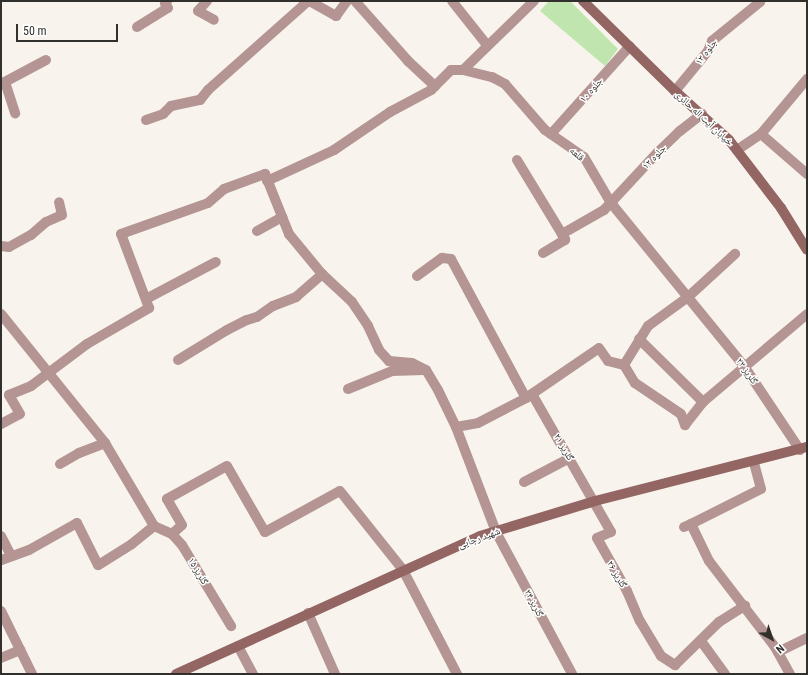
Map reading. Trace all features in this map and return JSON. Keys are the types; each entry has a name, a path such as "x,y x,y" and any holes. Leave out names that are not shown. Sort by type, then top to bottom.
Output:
{"street":[{"path":"137,27 168,8 165,2 166,1"},
{"path":"207,1 198,10 214,20"},
{"path":"146,120 163,114 171,106 200,100 208,90 305,1 336,16 347,1"},
{"path":"267,181 334,150 390,112 432,90 435,86 408,61 354,1"},
{"path":"452,1 487,45"},
{"path":"463,70 487,45 534,1"},
{"name":"خیابان آیت اله حائری","path":"583,1 675,91 729,140 781,208 807,250"},
{"name":"جلوه ۱۳","path":"675,91 708,51 712,41 760,2"},
{"name":"جلوه ۱۰","path":"551,134 630,46"},
{"path":"15,114 3,83 46,60"},
{"name":"قلعه","path":"435,86 451,70 463,70 492,77 505,84 545,130 584,156 611,204 688,297"},
{"path":"737,150 761,134 807,78"},
{"name":"جلوه ۱۲","path":"562,234 604,210 611,204 657,153 680,131 702,114"},
{"path":"761,134 807,174"},
{"path":"517,160 565,240 543,253"},
{"path":"1,424 20,414 9,395 31,386 87,344 149,308 121,234 208,203 224,189 245,180 265,174 289,234 322,274 352,302 368,326 379,350 389,361 412,363 426,370"},
{"path":"1,246 9,247 31,235 46,222 62,215 59,202"},
{"path":"257,231 282,217"},
{"path":"624,365 648,326 688,297 735,254"},
{"name":"گلریز ۲۱","path":"417,276 442,258 451,259 529,396 570,458 595,501"},
{"path":"146,299 216,262"},
{"path":"178,360 227,330 247,320 257,317 273,306 296,296 322,274"},
{"name":"گلریز ۲۳","path":"688,297 744,366 804,449"},
{"path":"1,310 16,333"},
{"path":"1,314 105,443 154,526 132,544 98,565 77,523 29,550 1,560"},
{"path":"456,427 478,423 529,396 599,348 608,361 624,365 635,383 681,414 685,425 703,402 807,314"},
{"path":"639,339 703,402"},
{"path":"348,389 392,372 426,370"},
{"name":"گلریز ۲۴","path":"426,370 438,390 456,427 496,532 572,674"},
{"path":"60,464 79,453 105,443"},
{"name":"شهید رجایی","path":"176,674 480,536 595,501 804,449"},
{"path":"524,482 570,458"},
{"path":"754,462 762,489 687,525 709,561 745,606 778,652 790,674"},
{"path":"172,534 182,525 167,499 227,466 265,532 340,491 403,570 457,674"},
{"name":"گلریز ۲۶","path":"595,501 611,532 596,538 627,591 640,620 661,656 675,665 701,640"},
{"name":"گلریز ۱۵","path":"154,526 172,534 182,545 232,626"},
{"path":"1,536 12,556"},
{"path":"725,674 701,640 719,622 745,606"},
{"path":"1,611 32,674"},
{"path":"308,613 335,674"},
{"path":"778,652 807,638"},
{"path":"238,646 252,674"},
{"path":"1,658 20,650"}],"green space":[{"path":"549,1 570,1 618,49 605,66 540,11"}]}
